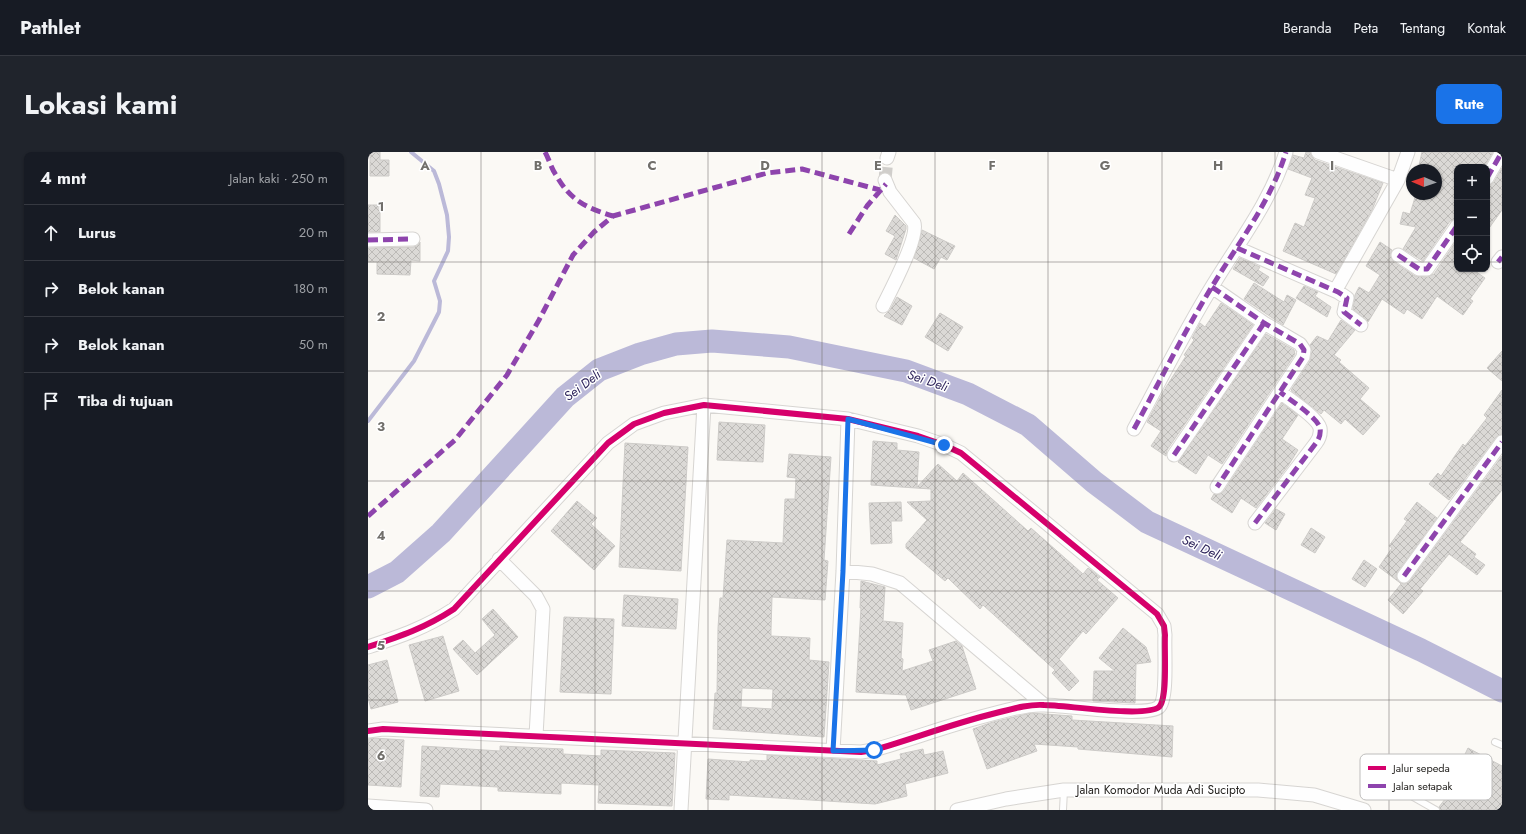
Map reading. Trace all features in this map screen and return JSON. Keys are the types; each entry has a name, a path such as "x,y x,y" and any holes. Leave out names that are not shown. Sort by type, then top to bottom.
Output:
{"street":[{"path":"1134,429 1212,286 1270,193 1281,169 1286,152"},
{"path":"1321,152 1398,180"},
{"path":"1338,286 1398,180 1408,152"},
{"path":"1490,173 1502,152"},
{"path":"883,306 908,252 915,232 915,224 890,192 886,180"},
{"path":"1398,254 1419,269 1426,269 1454,230"},
{"path":"368,240 413,239"},
{"path":"1237,248 1338,292 1347,298 1344,312 1361,325"},
{"path":"1212,286 1264,323 1300,344 1304,350 1303,358 1217,487"},
{"path":"1174,456 1264,323"},
{"path":"1255,523 1316,444 1320,433 1319,425 1280,392"},
{"path":"681,810 683,743 704,405"},
{"path":"368,647 411,633 433,623 454,609 608,443 634,424 664,413 704,405 848,419 918,436 961,453 1161,619 1165,635 1164,698 1159,707 1146,712 1136,712 1043,704 1025,706 977,718 874,750 833,751 383,729 368,731"},
{"path":"833,751 843,571 848,419"},
{"path":"1404,576 1502,442"},
{"path":"499,559 536,596 543,609 536,736"},
{"path":"843,571 872,574 900,583 1043,704"},
{"name":"Jalan Komodor Muda Adi Sucipto","path":"957,810 1006,799 1064,790 1271,791 1314,796 1364,810"},
{"path":"368,806 426,810"}],"lane":[{"path":"1495,742 1502,745"},
{"path":"1063,810 1064,790"},
{"path":"1418,800 1436,810"}],"building":[{"path":"370,152 380,152 380,160 389,160 389,176 370,176"},
{"path":"1306,152 1310,152 1315,160 1383,183 1372,210 1336,274 1283,251 1295,223 1304,227 1315,198 1305,195 1312,178 1288,169 1293,155 1304,158"},
{"path":"1422,152 1493,152 1486,164 1454,164 1454,167 1452,167 1454,169 1454,219 1450,221 1423,261 1403,249 1416,227 1400,224 1403,212 1410,214 1414,200 1442,200 1442,164 1419,164"},
{"path":"1502,168 1502,210 1490,227 1490,184 1494,182"},
{"path":"368,205 380,205 380,232 368,232"},
{"path":"895,215 906,226 896,260 885,254 895,236 886,231"},
{"path":"922,230 955,246 947,260 941,257 934,269 914,258"},
{"path":"420,242 420,261 411,260 410,275 377,274 377,262 368,262 368,248 413,247 417,246"},
{"path":"1380,242 1392,250 1390,255 1394,262 1415,276 1427,277 1434,274 1454,244 1454,272 1476,272 1485,278 1470,299 1473,301 1463,315 1437,296 1422,319 1407,309 1404,314 1382,299 1368,322 1353,309 1355,295 1359,287 1369,293 1380,275 1366,266"},
{"path":"1240,258 1260,267 1258,270 1269,277 1263,286 1233,269"},
{"path":"1254,283 1284,302 1287,295 1296,300 1283,325 1244,299"},
{"path":"1304,286 1318,292 1315,296 1331,307 1327,317 1296,298"},
{"path":"897,297 912,306 902,325 884,316 890,310"},
{"path":"1221,303 1253,325 1167,450 1166,456 1151,446 1161,431 1147,422 1166,387 1186,356 1184,355 1194,340 1192,338 1200,323 1205,327"},
{"path":"940,313 963,327 948,351 925,337"},
{"path":"1341,320 1355,330 1334,355 1341,360 1339,362 1369,388 1360,399 1380,416 1363,435 1345,419 1341,424 1324,410 1321,414 1291,390 1310,361 1312,351 1310,345 1317,336 1328,341"},
{"path":"1266,334 1294,350 1295,354 1222,464 1208,455 1196,474 1178,462"},
{"path":"1502,351 1502,381 1487,368"},
{"path":"1502,390 1502,434 1496,437 1449,500 1429,484 1438,473 1441,476 1463,444 1465,446 1487,418 1484,415"},
{"path":"1282,403 1298,415 1282,439 1298,450 1288,466 1256,508 1241,498 1232,513 1211,499 1214,494 1220,494 1224,491"},
{"path":"719,422 765,425 763,462 717,460"},
{"path":"873,441 897,443 897,450 919,452 917,487 938,464 957,481 963,473 1028,531 1031,528 1083,574 1088,568 1100,577 1097,580 1118,598 1086,634 1083,631 1059,659 1079,681 1069,691 1052,673 1055,670 983,605 980,609 948,578 945,581 906,548 906,544 927,520 907,502 931,501 931,489 871,485"},
{"path":"625,443 688,447 681,571 619,567"},
{"path":"789,454 831,457 824,560 828,561 825,600 772,597 771,630 771,636 810,638 809,660 829,662 824,737 713,729 715,693 717,693 720,598 723,598 727,540 783,543 785,499 795,499 796,478 787,477","holes":["742,688 773,689 772,709 741,707"]},
{"path":"1502,456 1502,490 1460,542 1476,554 1474,557 1485,565 1477,575 1449,554 1420,589 1423,591 1403,614 1388,600 1401,584 1399,582 1404,584 1410,581"},
{"path":"577,501 597,518 591,524 615,546 594,570 551,531"},
{"path":"901,502 902,521 891,521 892,543 871,544 869,503"},
{"path":"1417,502 1437,518 1398,571 1396,576 1399,582 1379,567 1392,548 1389,546 1407,521 1404,519"},
{"path":"1276,509 1285,514 1276,530 1265,523"},
{"path":"1311,528 1325,537 1315,553 1301,545"},
{"path":"1364,560 1377,569 1365,587 1352,579"},
{"path":"861,581 885,587 883,621 903,623 901,658 903,659 902,671 933,661 929,650 956,641 962,646 976,689 911,710 906,695 856,692 861,608"},
{"path":"624,595 678,599 676,629 622,626"},
{"path":"493,609 518,637 477,675 453,649 463,640 475,653 495,635 482,619"},
{"path":"564,617 614,619 611,694 560,692"},
{"path":"1123,628 1146,647 1151,662 1136,664 1135,703 1093,701 1094,671 1115,671 1099,658"},
{"path":"443,636 459,691 425,701 409,645"},
{"path":"387,660 398,702 371,709 368,698 368,665"},
{"path":"1031,713 1072,716 1072,720 1173,726 1172,757 1034,744 1037,751 987,769 973,729 993,722"},
{"path":"368,739 404,740 401,787 368,785"},
{"path":"422,746 500,751 500,746 563,749 563,754 601,756 601,750 675,753 672,806 598,803 599,785 561,783 561,794 498,791 498,787 440,784 439,797 420,796"},
{"path":"1468,748 1479,754 1465,754"},
{"path":"923,749 924,755 943,751 948,773 905,784 907,796 875,804 729,795 729,800 706,799 708,759 750,762 750,760 767,761 767,755 877,761 877,765 901,759 900,754"},
{"path":"1492,761 1502,766 1502,810 1440,810 1439,807 1444,800 1492,800"}],"waterway":[{"path":"368,421 414,361 439,312 440,301 434,281 448,251 449,237 447,215 434,171 411,152"},
{"name":"Sei Deli","path":"368,587 397,572 441,533 565,397 599,370 640,354 676,344 712,341 789,347 906,371 968,394 1028,425 1094,482 1147,522 1421,650 1502,691"}],"tunnel":[{"path":"885,180 887,158"}],"marked path":[{"path":"545,152 561,184 573,197 595,210 613,216"},
{"path":"1134,429 1202,303 1254,221 1280,170 1286,152"},
{"path":"1490,173 1502,152"},
{"path":"368,516 455,440 507,375 539,320 573,255 594,232 613,216 767,173 802,169 880,190"},
{"path":"849,234 867,206 886,184"},
{"path":"1398,255 1419,269 1427,269 1454,230"},
{"path":"368,240 413,239"},
{"path":"1237,248 1338,292 1347,298 1344,312 1361,325"},
{"path":"1498,262 1502,257"},
{"path":"1212,287 1264,323 1300,344 1304,350 1303,357 1217,487"},
{"path":"1174,455 1264,323"},
{"path":"1255,523 1316,443 1320,434 1320,428 1314,419 1280,392"},
{"path":"1404,576 1502,442"}],"cycle path":[{"path":"368,647 412,631 454,609 608,443 634,424 664,413 704,405 848,419 918,436 961,453 1157,614 1164,626 1165,635 1165,684 1162,702 1159,707 1151,710 1122,711 1044,705 1026,706 981,717 874,750 861,752 383,729 368,731"}],"route":[{"path":"874,750 861,752 833,751 843,571 848,419 918,436 944,445"}]}
